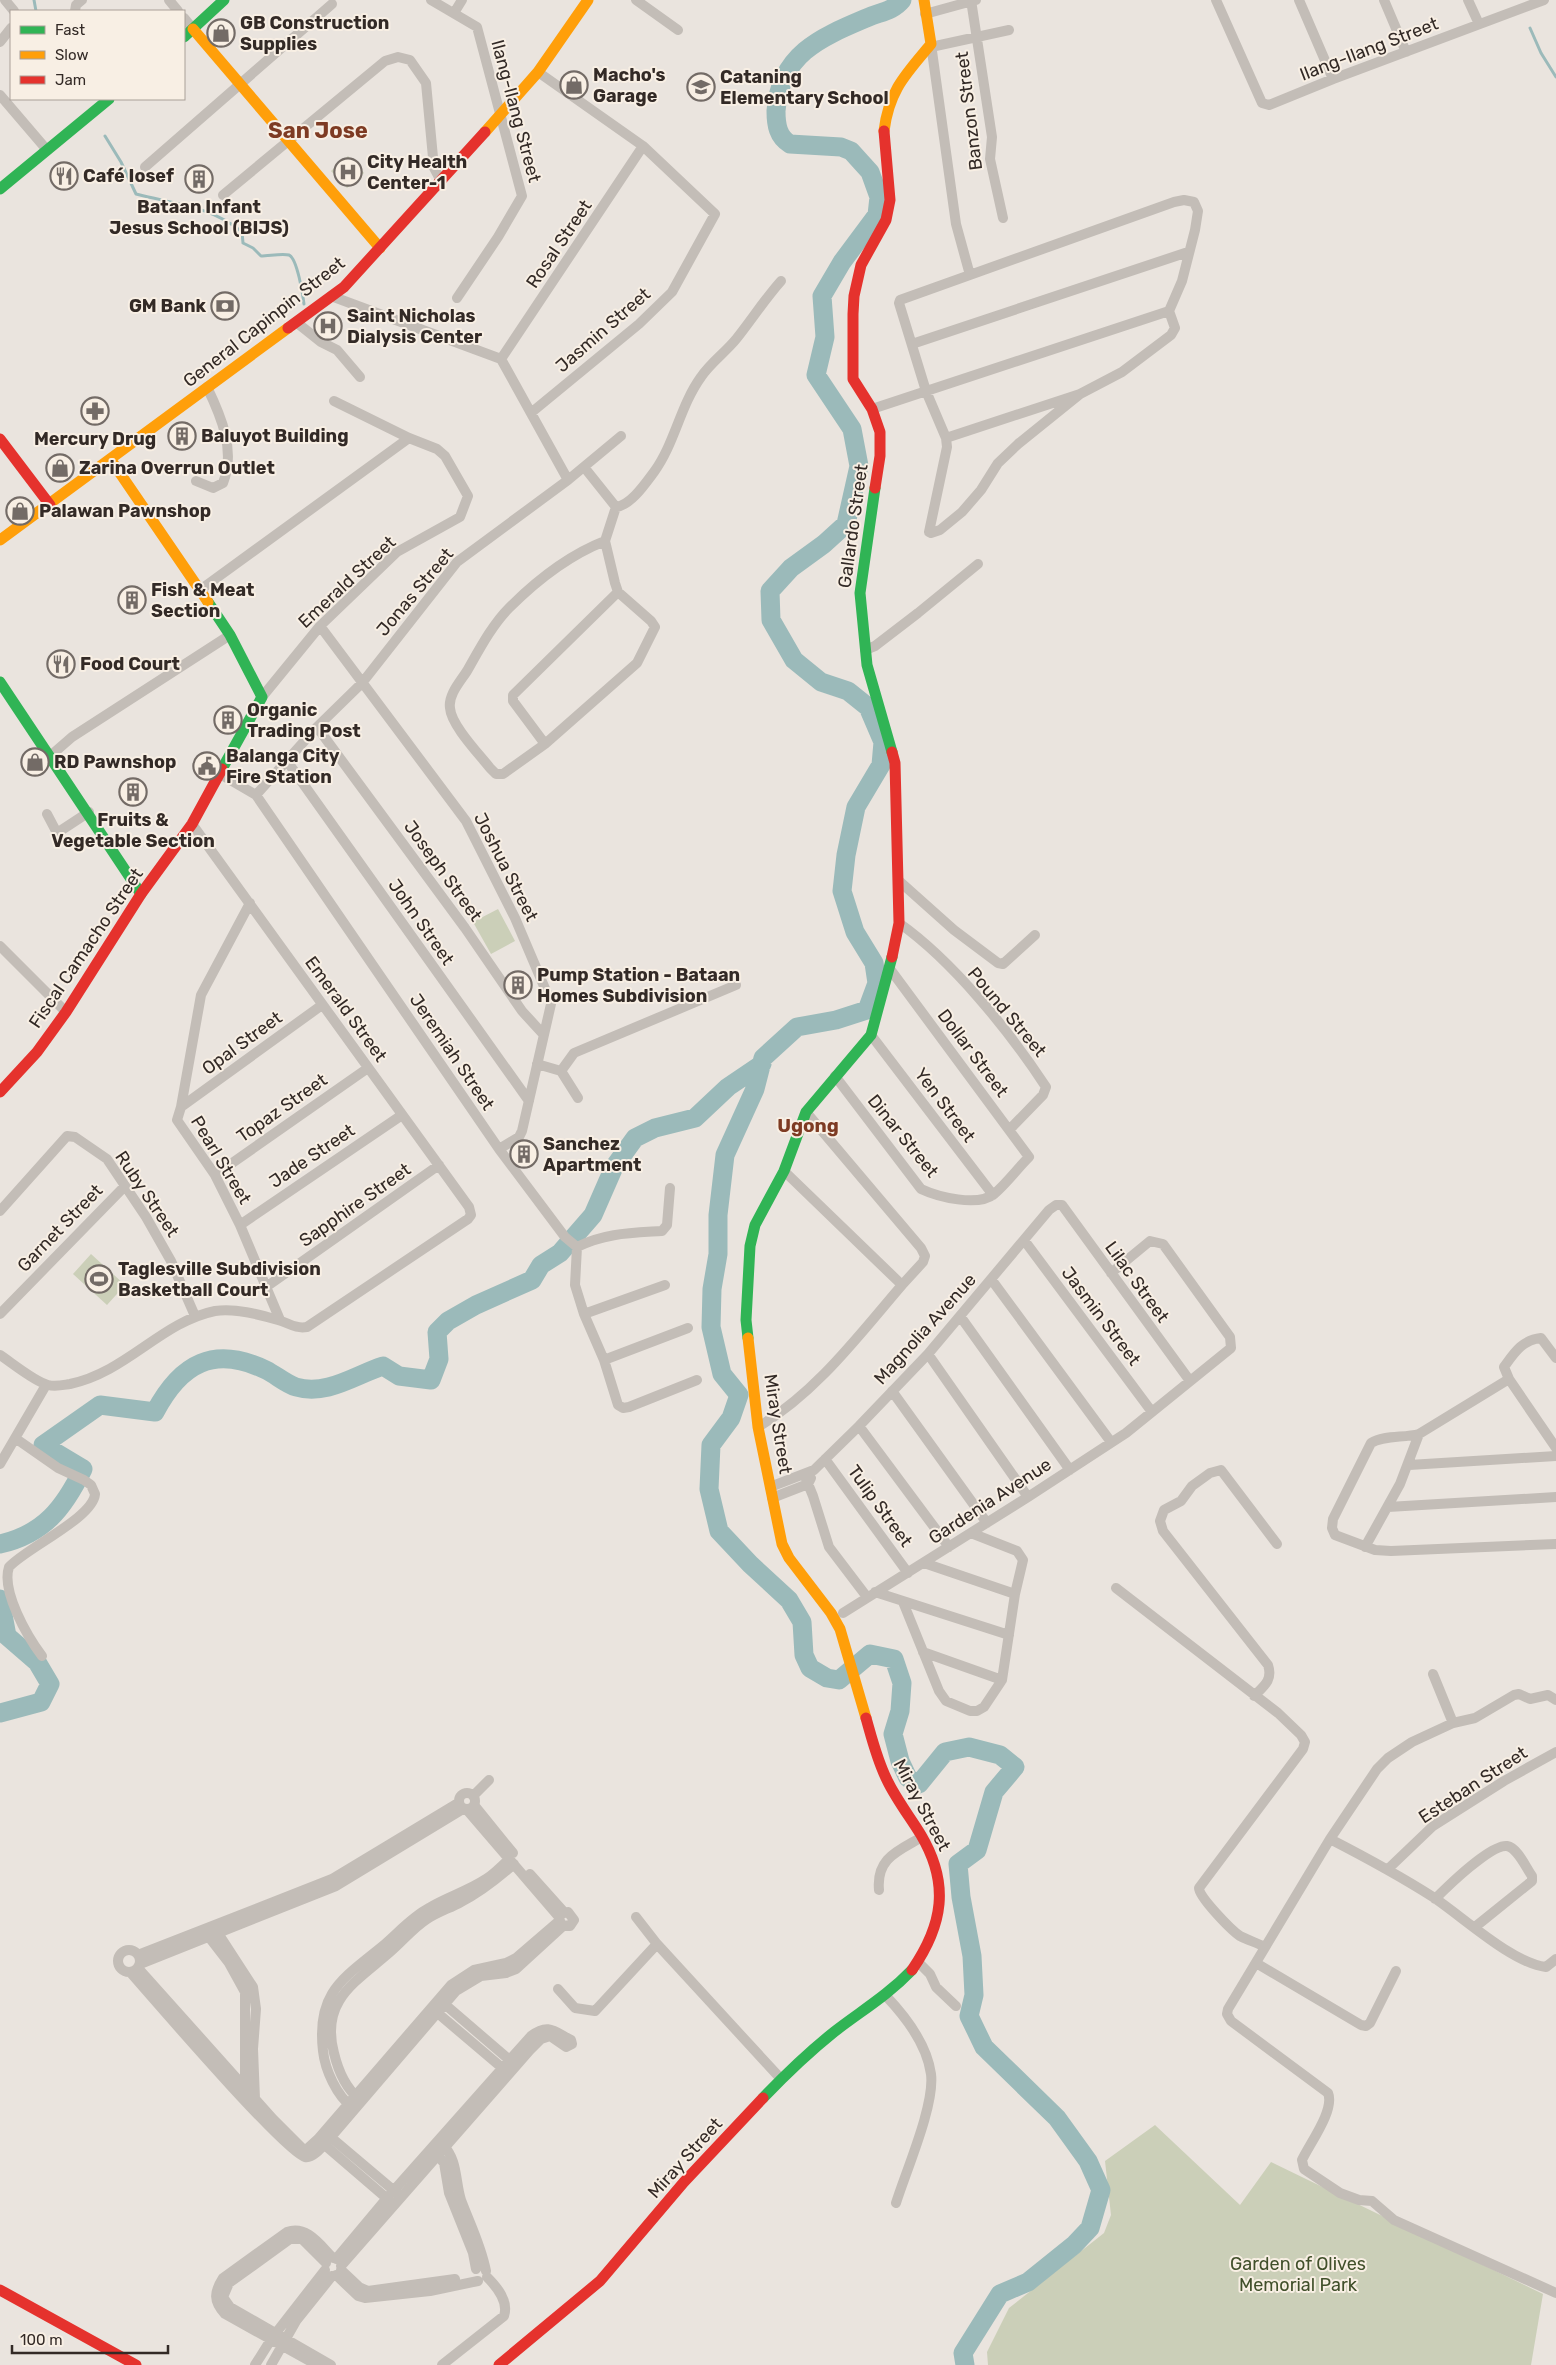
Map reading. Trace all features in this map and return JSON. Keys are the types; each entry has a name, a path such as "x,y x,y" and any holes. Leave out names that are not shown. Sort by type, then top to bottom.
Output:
{"street":[{"path":"5,0 13,10"},
{"path":"169,0 177,10"},
{"path":"185,36 224,0"},
{"name":"Ilang-Ilang Street","path":"431,0 477,27 522,196 498,237 457,298"},
{"path":"454,13 462,0"},
{"name":"General Capinpin Street","path":"0,540 344,287 538,72 588,0"},
{"path":"636,0 678,30"},
{"path":"924,0 956,224 970,275"},
{"path":"925,14 973,0"},
{"name":"Banzon Street","path":"973,0 992,137 990,158 1003,218"},
{"name":"Ilang-Ilang Street","path":"1216,0 1262,103 1269,105 1544,0"},
{"path":"1299,0 1333,79"},
{"path":"1384,0 1406,52"},
{"path":"1468,0 1479,24"},
{"path":"145,166 332,4"},
{"path":"185,19 380,248"},
{"path":"0,42 10,29"},
{"path":"931,46 1009,30"},
{"name":"Gallardo Street","path":"784,1171 806,1112 871,1035 890,969 899,923 895,762 889,737 871,684 865,650 860,593 880,456 880,432 872,409 853,379 854,296 861,265 886,220 890,200 884,130 888,107 898,84 931,46"},
{"path":"223,195 384,61 398,57 410,60 426,83 434,168 441,181"},
{"path":"538,72 643,146"},
{"path":"0,95 47,150"},
{"path":"0,190 108,100"},
{"name":"Jasmin Street","path":"532,412 639,324 672,292 715,214 643,146"},
{"name":"Rosal Street","path":"502,360 643,146"},
{"path":"946,438 1080,394 1122,372 1171,335 1175,328 1169,311 1182,281 1198,211 1194,202 1184,200 900,300 899,306 926,391 946,438 947,448 929,532 931,534 940,530 962,512 981,490 998,464 1018,444 1080,394"},
{"path":"912,344 1188,252"},
{"path":"616,507 623,505 643,487 666,454 688,397 700,377 737,338 752,315 781,281"},
{"path":"331,296 502,360 568,480"},
{"path":"872,409 1169,311"},
{"path":"296,322 321,342 337,350 360,377"},
{"path":"196,481 213,488 224,483 226,475 228,448 226,435 219,411 208,388"},
{"name":"Emerald Street","path":"262,698 320,626 397,552 460,517 468,496 445,456 436,448 409,438 334,402"},
{"name":"Jonas Street","path":"256,795 317,727 362,683 457,562 568,480 621,436"},
{"path":"200,590 409,438"},
{"path":"0,439 50,505"},
{"path":"111,460 230,635 262,698"},
{"path":"584,467 616,507"},
{"path":"604,541 583,549 548,574 508,609 481,647 451,697 450,708 453,719 496,774 502,774 545,744 637,663 653,634 654,627 651,621 618,592 604,541 616,507"},
{"path":"865,650 875,646 911,619 978,564"},
{"path":"545,744 513,701 513,695 618,592"},
{"name":"Joshua Street","path":"320,626 466,821 516,918 549,998 551,1004 526,1120 519,1137 499,1150"},
{"path":"49,757 72,737 230,635"},
{"path":"0,682 49,757 89,812 141,894"},
{"name":"Fiscal Camacho Street","path":"0,1092 37,1052 66,1012 141,894 192,824 262,698"},
{"name":"Joseph Street","path":"317,727 465,928 522,1011 544,1034"},
{"name":"John Street","path":"287,761 529,1101"},
{"name":"Jeremiah Street","path":"220,774 256,795 499,1150 571,1242"},
{"path":"47,814 57,833 89,812"},
{"name":"Emerald Street","path":"192,824 469,1207 471,1215 468,1219 307,1327 298,1328 280,1320"},
{"path":"898,880 954,930 998,963 1003,964 1035,935"},
{"name":"Pearl Street","path":"250,903 201,996 181,1106 176,1120 215,1175 240,1225 280,1320"},
{"name":"Pound Street","path":"899,923 926,945 988,1008 1046,1087 1044,1095 1010,1129"},
{"path":"0,946 66,1012"},
{"name":"Dollar Street","path":"890,969 1029,1157 993,1195"},
{"path":"561,1071 574,1053 736,986"},
{"name":"Opal Street","path":"181,1106 322,1005"},
{"name":"Yen Street","path":"871,1035 993,1195"},
{"path":"537,1064 561,1071 578,1098"},
{"name":"Topaz Street","path":"215,1175 368,1068"},
{"name":"Dinar Street","path":"835,1076 922,1190 938,1197 946,1198 984,1199 993,1195"},
{"path":"758,1426 792,1405 850,1346 924,1262 925,1256 921,1248 806,1112"},
{"name":"Jade Street","path":"240,1225 402,1115"},
{"name":"Ruby Street","path":"0,1211 67,1136 75,1137 107,1159 124,1187 146,1217 171,1261 195,1316"},
{"name":"Sapphire Street","path":"266,1287 439,1166"},
{"path":"784,1171 902,1285"},
{"name":"Miray Street","path":"499,2365 600,2280 684,2182 781,2079 834,2032 886,1996 912,1971 927,1949 935,1929 940,1886 935,1864 922,1837 887,1781 878,1760 850,1658 836,1620 788,1558 782,1544 771,1492 758,1426 746,1320 750,1246 755,1225 784,1171"},
{"name":"Garnet Street","path":"0,1314 124,1187"},
{"path":"670,1188 667,1225 664,1230 613,1234 571,1242 574,1279 584,1314 604,1360 618,1405 623,1408 629,1407 697,1380"},
{"name":"Magnolia Avenue","path":"771,1492 806,1479 859,1426 928,1354 1049,1210 1056,1205"},
{"name":"Lilac Street","path":"1056,1205 1062,1205 1190,1382"},
{"name":"Jasmin Street","path":"1024,1240 1152,1412"},
{"name":"Gardenia Avenue","path":"843,1612 924,1563 1112,1442 1231,1348 1230,1336 1163,1244 1150,1241 1110,1273"},
{"path":"991,1279 1112,1442"},
{"path":"584,1314 666,1285"},
{"path":"0,1355 46,1385 58,1386 93,1378 121,1364 167,1332 195,1316 217,1311 236,1310 280,1320"},
{"path":"960,1316 1070,1470"},
{"path":"604,1360 688,1328"},
{"path":"1554,1440 1509,1380 1504,1367 1526,1341 1541,1338 1556,1358"},
{"path":"928,1354 1028,1497"},
{"path":"1509,1380 1418,1434 1407,1437 1378,1439 1371,1443 1333,1519 1332,1528 1335,1535 1375,1550 1391,1551 1556,1544"},
{"path":"0,1464 46,1385"},
{"path":"892,1391 987,1523"},
{"path":"859,1426 949,1547"},
{"path":"1365,1547 1409,1465 1418,1434"},
{"path":"15,1438 58,1468 81,1478 91,1485 95,1494 91,1504 68,1526 13,1562 7,1571 7,1583 12,1599 26,1632 42,1656"},
{"path":"1409,1465 1556,1456"},
{"name":"Tulip Street","path":"825,1459 908,1572"},
{"path":"1254,1696 1268,1682 1271,1673 1268,1665 1163,1531 1160,1521 1161,1515 1164,1510 1181,1501 1192,1486 1221,1470 1278,1544"},
{"path":"806,1479 829,1547 871,1595 903,1602 1008,1636"},
{"path":"1388,1507 1556,1497"},
{"path":"903,1602 939,1691 946,1701 970,1711 977,1711 984,1707 1002,1680 1015,1594 1023,1560 1017,1551 971,1533"},
{"path":"924,1563 1015,1594"},
{"path":"1116,1588 1278,1713 1301,1735 1305,1742 1303,1750 1198,1892 1228,1926 1239,1935 1265,1947"},
{"path":"923,1652 1002,1680"},
{"path":"1433,1674 1453,1723"},
{"path":"1556,1700 1548,1695 1530,1699 1519,1694 1514,1695 1475,1718 1453,1723 1412,1742 1388,1758 1367,1782 1330,1839 1228,2009 1227,2014 1231,2021 1328,2093 1330,2108 1302,2160 1304,2169 1340,2193 1359,2200 1372,2201 1394,2220 1556,2294"},
{"name":"Esteban Street","path":"1388,1869 1433,1826 1504,1781 1556,1752"},
{"path":"467,1804 561,1919 543,1941 519,1962 506,1963 480,1972 438,2006 324,2138 307,2149 300,2151 270,2122 248,2094 181,2022 136,1965 210,1931 334,1882 467,1804 489,1780"},
{"path":"467,1804 511,1862 534,1884"},
{"path":"879,1890 878,1878 884,1862 893,1854 922,1837"},
{"path":"1330,1839 1388,1869 1435,1898 1518,1957 1546,1967 1556,1959"},
{"path":"1435,1898 1469,1868 1498,1848 1508,1846 1514,1850 1532,1876 1532,1881 1475,1927"},
{"path":"355,2103 337,2065 327,2028 331,2004 340,1996 353,1975 424,1915 489,1882 511,1862"},
{"path":"636,1917 657,1944 781,2079"},
{"path":"210,1931 246,1981 245,1992 250,2024 248,2094"},
{"path":"558,1989 574,2008 595,2011 657,1944"},
{"path":"918,1962 930,1974 941,1992 956,2006"},
{"path":"1256,1963 1311,1997 1366,2026 1370,2023 1396,1971"},
{"path":"886,1996 902,2013 912,2030 926,2056 931,2073 930,2092 920,2134 896,2203"},
{"path":"438,2006 461,2026 485,2053 509,2066"},
{"path":"461,2026 492,2045 509,2066"},
{"path":"439,2149 390,2194 334,2267 299,2317 269,2365 257,2362 274,2336 334,2267 403,2198 439,2149 540,2029 551,2029 572,2042 566,2047 550,2036 546,2037 509,2066"},
{"path":"485,2053 492,2045"},
{"path":"248,2094 249,2048"},
{"path":"324,2138 390,2194 403,2198"},
{"path":"439,2149 452,2183 453,2206 480,2275 499,2291 504,2301 506,2312 504,2316 442,2365"},
{"path":"390,2194 395,2206"},
{"path":"331,2365 318,2363 242,2318 225,2314 218,2307 214,2298 220,2289 223,2278 249,2263 278,2236 306,2232 334,2267 361,2293 383,2293 429,2287 480,2275"},
{"path":"0,2290 136,2365"}],"green space":[{"name":"City Health Center-1","path":"348,156 364,173 347,188 331,171"},
{"path":"498,909 515,941 491,954 473,922"},
{"name":"Taglesville Subdivision Basketball Court","path":"91,1254 125,1285 107,1305 73,1274"},
{"name":"Garden of Olives Memorial Park","path":"1155,2125 1240,2205 1271,2162 1543,2294 1531,2365 988,2365 987,2352 1009,2308 1104,2233 1111,2215 1105,2161"}],"waterway":[{"path":"34,0 36,10"},
{"path":"902,0 891,9 835,32 806,50 795,61 786,75 779,91 776,111 778,130 790,144 841,147 851,151 870,172 879,197 877,215 842,262 822,296 825,337 816,375 852,429 859,466 846,524 824,544 791,568 770,591 771,620 794,660 821,682 848,691 868,707 883,742 881,765 856,807 846,855 842,891 855,932 874,963 877,983 867,1010 836,1020 797,1027 763,1058 755,1089 725,1155 718,1215 718,1254 712,1289 711,1327 722,1374 739,1395 731,1418 711,1445 709,1489 719,1531 750,1564 789,1600 802,1622 804,1655 810,1668 827,1678 839,1680 870,1654 894,1659 902,1683 900,1711 893,1734 900,1761 908,1778 919,1784 945,1752 969,1747 1000,1755 1015,1767 994,1792 977,1850 958,1864 961,1897 972,1956 974,1995 969,2016 984,2047 1057,2118 1088,2161 1101,2190 1090,2228 1074,2245 1028,2282 1000,2294 963,2353 965,2365"},
{"path":"1530,28 1541,53 1556,77"},
{"path":"105,136 121,162 136,194 192,207 218,216 242,232 243,243 253,248 261,256 289,255 297,269 304,304"},
{"path":"0,1544 29,1534 51,1517 68,1496 83,1469 43,1445 100,1405 155,1412 176,1381 201,1363 215,1359 230,1359 247,1363 266,1370 292,1386 307,1389 330,1387 383,1366 399,1376 431,1380 439,1359 437,1332 448,1321 476,1305 532,1280 541,1265 560,1253 593,1215 614,1167 635,1138 655,1128 695,1118 728,1087 762,1064"},
{"path":"0,1599 7,1636 37,1662 50,1684 41,1702 0,1713"}],"traffic: fast":[{"path":"185,36 224,0"},
{"path":"0,189 108,100"},
{"path":"875,488 860,593 867,665 892,752"},
{"path":"208,602 230,635 262,697 222,769"},
{"path":"0,682 141,894"},
{"path":"748,1338 746,1320 750,1246 755,1225 784,1171 806,1112 871,1035 892,957"},
{"path":"763,2098 815,2048 883,1996 912,1970"}],"traffic: slow":[{"path":"485,132 538,72 588,0"},
{"path":"884,131 886,117 894,93 906,74 931,44 924,0"},
{"path":"193,29 380,248"},
{"path":"0,540 288,328"},
{"path":"111,460 208,602"},
{"path":"748,1338 758,1427 782,1544 789,1558 831,1613 840,1629 866,1718"}],"traffic: jam":[{"path":"875,488 880,456 880,432 872,409 853,379 853,314 854,296 861,265 886,220 890,200 884,131"},
{"path":"288,328 344,287 485,132"},
{"path":"0,439 50,505"},
{"path":"892,752 895,763 899,923 892,957"},
{"path":"0,1092 37,1052 66,1012 141,894 192,824 222,769"},
{"path":"866,1718 883,1772 921,1835 936,1870 939,1887 939,1904 936,1920 931,1937 912,1970"},
{"path":"499,2365 600,2281 684,2182 763,2098"},
{"path":"0,2290 136,2365"}],"place":[{"name":"GB Construction Supplies","path":"221,33"},
{"name":"Macho's Garage","path":"574,85"},
{"name":"Cataning Elementary School","path":"701,87"},
{"name":"City Health Center-1","path":"348,172"},
{"name":"Café Iosef","path":"64,176"},
{"name":"Bataan Infant Jesus School (BIJS)","path":"199,179"},
{"name":"GM Bank","path":"225,306"},
{"name":"Saint Nicholas Dialysis Center","path":"328,326"},
{"name":"Mercury Drug","path":"95,411"},
{"name":"Baluyot Building","path":"182,436"},
{"name":"Zarina Overrun Outlet","path":"60,468"},
{"name":"Palawan Pawnshop","path":"20,511"},
{"name":"Fish & Meat Section","path":"132,600"},
{"name":"Food Court","path":"61,664"},
{"name":"Organic Trading Post","path":"228,720"},
{"name":"RD Pawnshop","path":"35,762"},
{"name":"Balanga City Fire Station","path":"207,766"},
{"name":"Fruits & Vegetable Section","path":"133,792"},
{"name":"Pump Station - Bataan Homes Subdivision","path":"518,985"},
{"name":"Sanchez Apartment","path":"524,1154"},
{"name":"Taglesville Subdivision Basketball Court","path":"99,1279"}],"district":[{"name":"San Jose","path":"318,130"},
{"name":"Ugong","path":"808,1125"}]}
